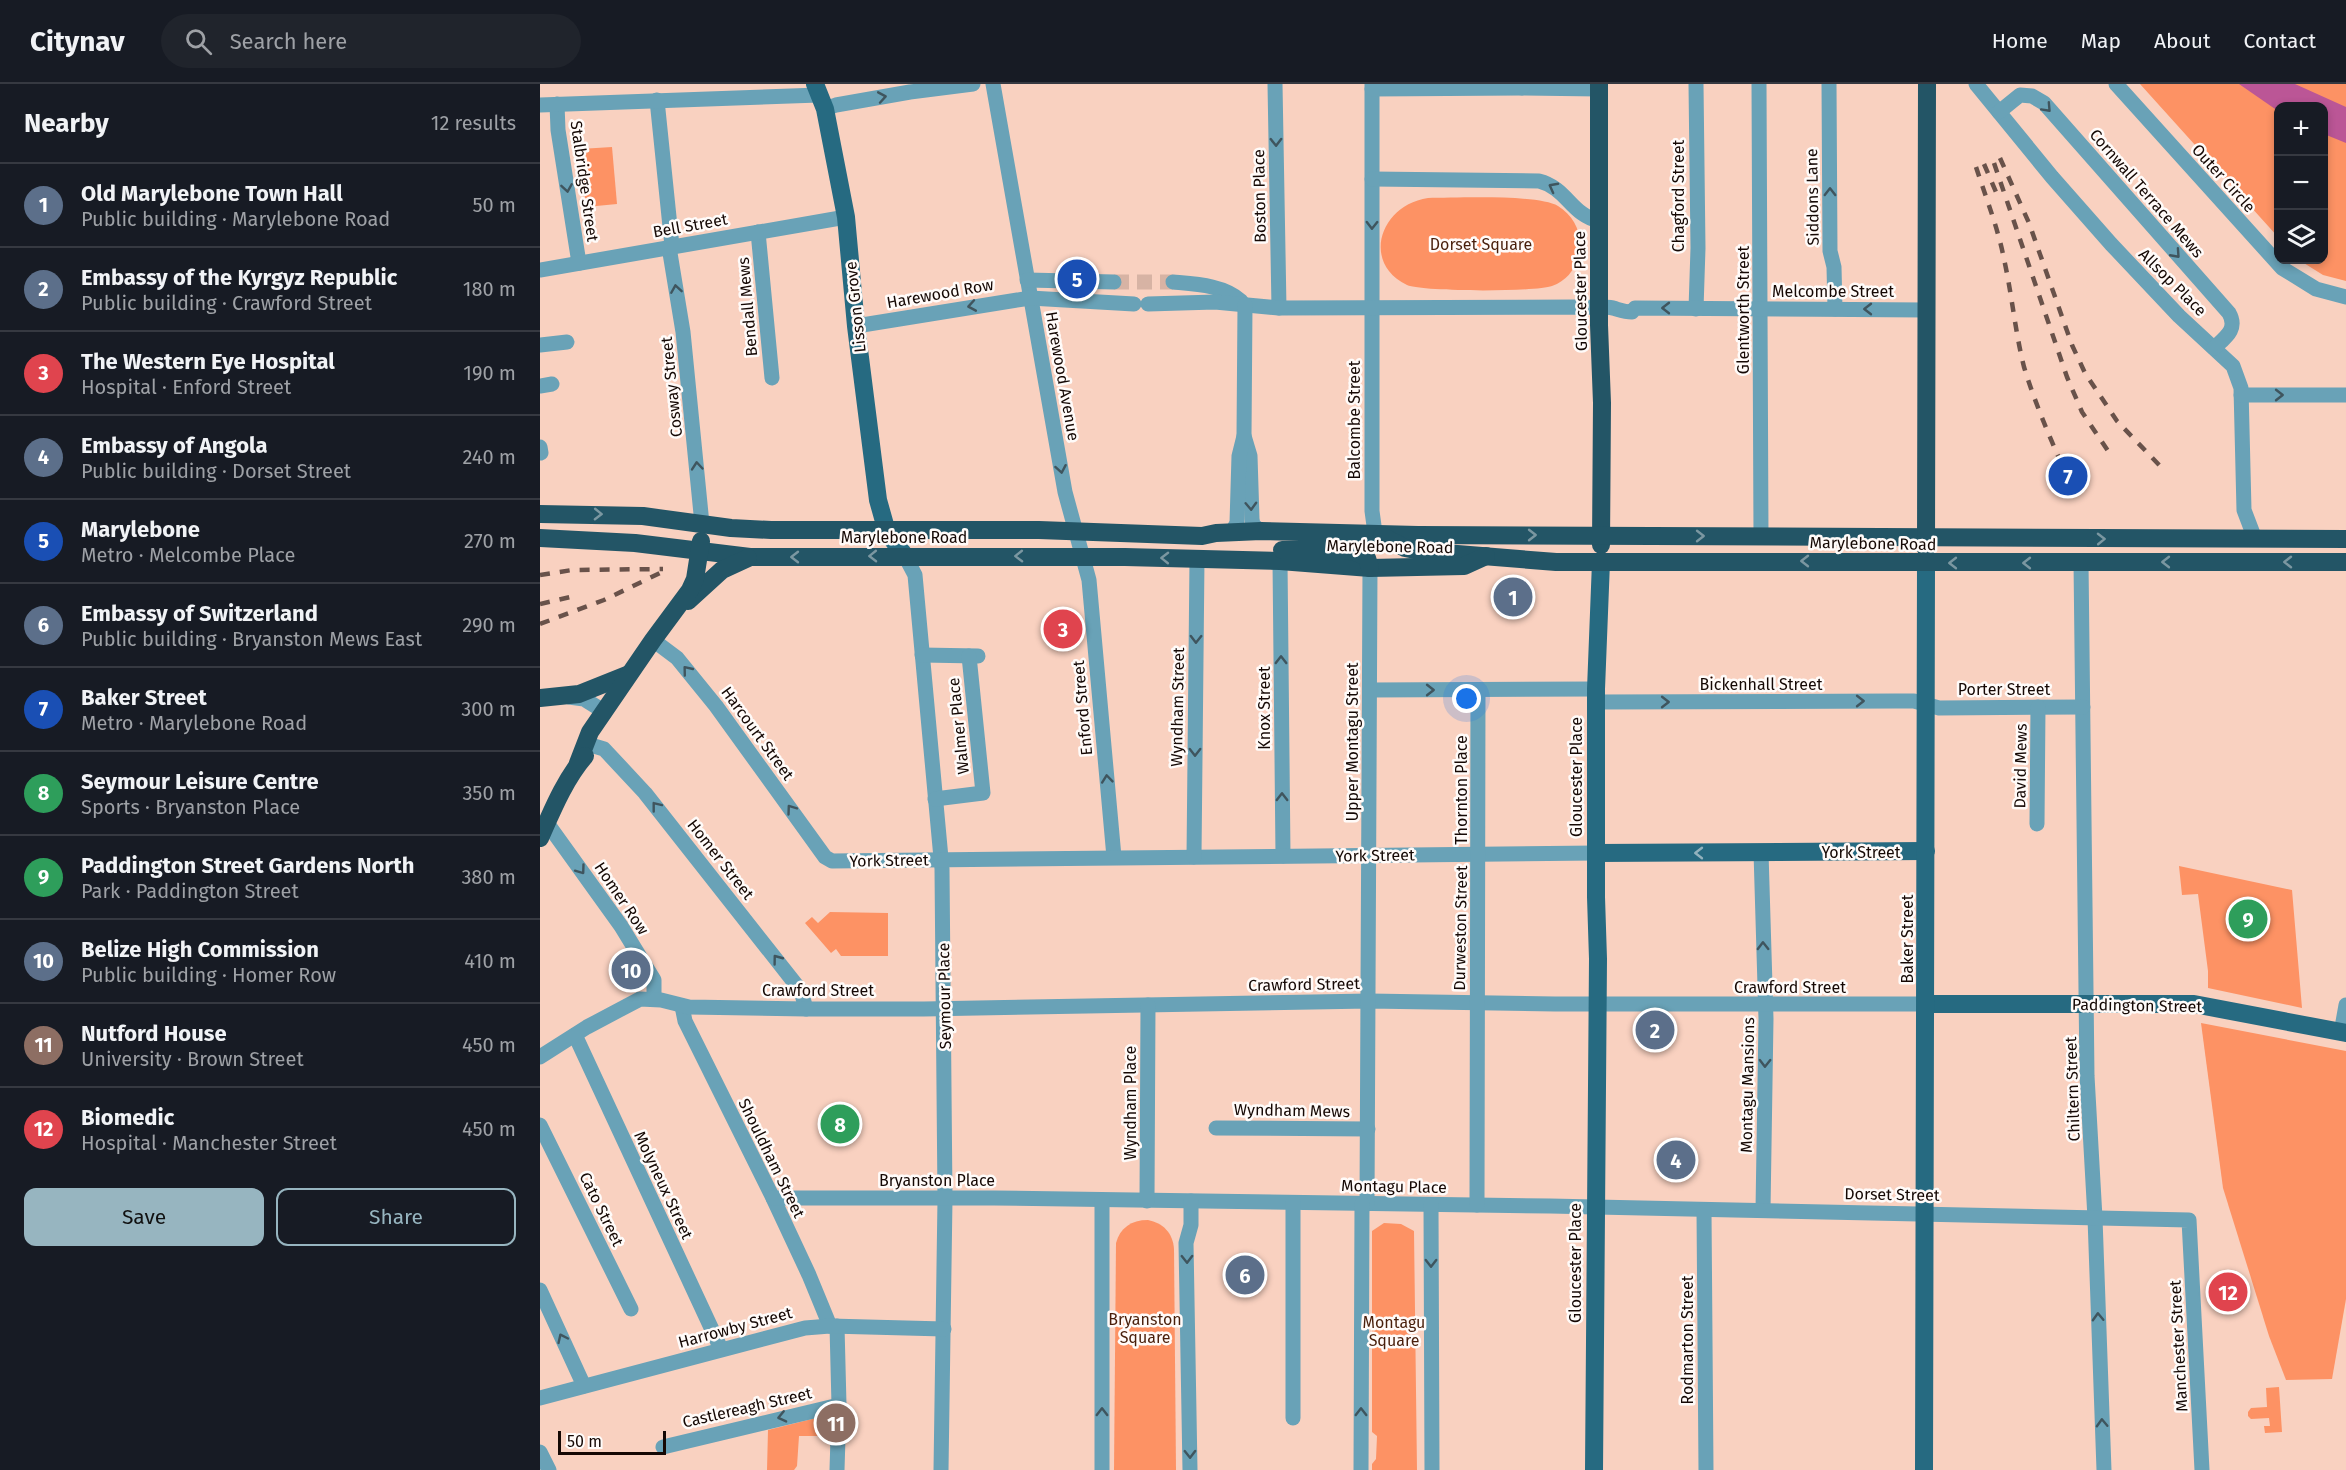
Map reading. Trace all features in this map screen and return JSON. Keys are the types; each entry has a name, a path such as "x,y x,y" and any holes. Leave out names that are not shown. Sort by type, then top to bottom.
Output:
{"highway":[{"name":"Baker Street","path":"1926,563 1927,84"},
{"name":"Gloucester Place","path":"1599,86 1601,562"},
{"name":"Marylebone Road","path":"540,514 644,516 771,530 887,532 1075,531 1202,536 1261,531 1418,535 2346,539"},
{"path":"543,830 578,763 590,732 690,590 695,579 700,552 702,524"},
{"path":"1375,533 1405,548 1488,555"},
{"path":"1202,536 1234,550 1353,551 1367,558 1370,568"},
{"name":"Marylebone Road","path":"540,538 635,543 750,557 1082,556 1280,561 1370,568 1464,566 1488,555 1548,562 2346,562"},
{"path":"671,616 722,570 750,557"},
{"path":"540,698 566,697 591,690 629,674"},
{"path":"578,763 594,746 605,712"}],"main road":[{"name":"Lisson Grove","path":"820,96 846,217 856,326 878,500 887,532"},
{"name":"Seymour Place","path":"887,532 905,556"},
{"name":"Gloucester Place","path":"1594,1470 1596,696 1601,562"},
{"name":"Baker Street","path":"1924,1470 1926,563"},
{"name":"York Street","path":"1596,853 1926,851"},
{"name":"Paddington Street","path":"1926,1004 2194,1004 2344,1033"}],"street":[{"path":"540,105 820,96 836,105 973,84"},
{"name":"Harewood Avenue","path":"993,84 1065,492 1082,556"},
{"name":"Boston Place","path":"1275,84 1279,308"},
{"name":"Chagford Street","path":"1696,84 1698,248 1696,309"},
{"name":"Glentworth Street","path":"1760,84 1761,536"},
{"name":"Siddons Lane","path":"1829,84 1830,251 1834,267 1835,309"},
{"name":"Allsop Place","path":"1976,84 2111,244 2162,299 2235,369 2241,395 2244,510 2255,539"},
{"name":"Outer Circle","path":"2116,84 2282,268 2316,289 2346,297"},
{"path":"1599,86 1482,88 1372,86 1371,308 1599,308"},
{"name":"Cornwall Terrace Mews","path":"1999,112 2019,95 2032,96 2044,103 2229,313 2233,321 2232,329 2214,348"},
{"name":"Cosway Street","path":"657,100 670,246 683,332 702,524"},
{"name":"Stalbridge Street","path":"557,104 558,130 579,263"},
{"path":"1372,179 1539,181 1555,187 1577,210 1599,221"},
{"name":"Bell Street","path":"540,270 846,217"},
{"name":"Bendall Mews","path":"758,232 772,378"},
{"path":"1027,280 1114,282"},
{"path":"1173,282 1207,285 1236,296 1245,305 1244,436 1239,456 1237,523 1232,532"},
{"name":"Harewood Row","path":"856,326 1030,298 1141,304 1215,302 1279,308 1371,308"},
{"name":"Balcombe Street","path":"1371,308 1372,504 1375,533"},
{"name":"Melcombe Street","path":"1599,308 1612,308 1620,312 1632,312 1635,308 1926,310"},
{"path":"540,345 567,342"},
{"path":"2241,395 2346,395"},
{"path":"1244,436 1250,456 1253,525 1261,531"},
{"name":"Seymour Place","path":"905,556 915,573 941,859 945,1199 941,1470"},
{"name":"Enford Street","path":"1082,556 1089,580 1114,857"},
{"name":"Wyndham Street","path":"1194,857 1197,559"},
{"name":"Knox Street","path":"1280,561 1282,856"},
{"name":"Chiltern Street","path":"2081,562 2087,1076 2095,1218 2104,1470"},
{"name":"Upper Montagu Street","path":"1365,1204 1368,1129 1370,568"},
{"name":"Harcourt Street","path":"653,640 677,658 716,706 825,856"},
{"name":"Walmer Place","path":"922,655 973,656 983,793 935,799"},
{"name":"Bickenhall Street","path":"1371,690 1478,690 1596,696 1914,701 1926,705"},
{"name":"Thornton Place","path":"1478,690 1479,854"},
{"path":"566,697 584,699 605,712"},
{"name":"Porter Street","path":"1926,705 1939,708 2083,707"},
{"name":"David Mews","path":"2037,824 2038,707"},
{"name":"Homer Street","path":"594,746 604,749 645,793 794,981 801,991 806,1009"},
{"name":"Homer Row","path":"543,830 621,926 654,980 654,999"},
{"name":"Montagu Mansions","path":"1761,852 1765,1005 1763,1210"},
{"name":"York Street","path":"825,856 832,861 1596,853"},
{"name":"Durweston Street","path":"1477,1205 1479,854"},
{"path":"540,1057 640,999 654,999"},
{"name":"Crawford Street","path":"654,999 682,1006 806,1009 944,1009 1369,1001 1765,1005 1926,1004"},
{"name":"Wyndham Place","path":"1147,1201 1148,1005"},
{"path":"2344,1033 2346,1005"},
{"name":"Shouldham Street","path":"682,1006 685,1021 773,1198 833,1326"},
{"name":"Molyneux Street","path":"575,1035 721,1349"},
{"name":"Cato Street","path":"540,1125 631,1309"},
{"name":"Wyndham Mews","path":"1215,1128 1368,1129"},
{"name":"Bryanston Place","path":"773,1198 1102,1200"},
{"path":"1102,1470 1102,1200 1191,1201 1191,1225 1186,1243 1190,1470"},
{"name":"Montagu Place","path":"1191,1201 1596,1208"},
{"path":"1293,1203 1293,1418"},
{"path":"1361,1470 1365,1204"},
{"path":"1431,1205 1432,1470"},
{"name":"Dorset Street","path":"1596,1208 2189,1220"},
{"name":"Rodmarton Street","path":"1704,1210 1706,1470"},
{"name":"Manchester Street","path":"2189,1220 2202,1470"},
{"path":"540,1290 580,1387"},
{"path":"833,1326 839,1405 837,1470"},
{"name":"Harrowby Street","path":"540,1398 804,1328 833,1326 944,1329"},
{"name":"Castlereagh Street","path":"663,1446 839,1405"},
{"path":"540,1452 549,1470"}],"green space":[{"path":"2140,84 2346,84 2346,281 2323,275 2305,264 2328,264 2328,102 2274,102 2274,233"},
{"path":"612,147 617,204 586,207 580,149"},
{"name":"Dorset Square","path":"1428,198 1515,198 1548,202 1558,206 1570,216 1579,235 1580,250 1574,267 1561,281 1542,288 1455,290 1407,285 1393,275 1384,263 1381,250 1382,236 1388,223 1398,211 1411,203"},
{"path":"2179,866 2292,890 2302,1008 2208,988 2198,894 2182,895"},
{"path":"830,912 888,913 888,956 841,956 836,949 831,953 805,923 812,917 818,923"},
{"path":"2201,1023 2346,1051 2346,1299 2332,1379 2286,1380 2269,1336 2223,1188"},
{"name":"Bryanston Square","path":"1148,1220 1166,1230 1172,1238 1174,1249 1176,1470 1114,1470 1116,1243 1123,1229 1131,1223"},
{"name":"Montagu Square","path":"1384,1223 1401,1224 1414,1231 1417,1470 1372,1470 1372,1464 1376,1459 1377,1436 1372,1432 1372,1231"},
{"path":"2279,1387 2282,1432 2265,1433 2264,1426 2270,1426 2269,1418 2251,1419 2248,1412 2251,1408 2267,1407 2266,1388"},
{"path":"824,1416 823,1436 799,1436 797,1466 794,1470 767,1470 768,1430"}],"shaded area":[{"path":"2239,84 2295,84 2346,107 2346,143 2328,136 2328,102 2274,102 2274,108"}],"tunnel":[{"path":"1114,282 1173,282"}],"railway":[{"path":"2000,158 2029,223 2072,345 2085,373 2117,421 2162,468"},
{"path":"1994,163 2067,377 2082,412 2112,457"},
{"path":"1984,164 1996,192"},
{"path":"1976,167 2001,247 2024,367 2062,465"},
{"path":"540,575 572,570 663,569"},
{"path":"540,624 604,600 660,573"},
{"path":"540,604 575,596"}],"place":[{"name":"Marylebone","path":"1077,279"},
{"name":"Baker Street","path":"2068,476"},
{"name":"Old Marylebone Town Hall","path":"1513,597"},
{"name":"The Western Eye Hospital","path":"1063,629"},
{"name":"Paddington Street Gardens North","path":"2248,919"},
{"name":"Belize High Commission","path":"631,970"},
{"name":"Embassy of the Kyrgyz Republic","path":"1655,1030"},
{"name":"Seymour Leisure Centre","path":"840,1124"},
{"name":"Embassy of Angola","path":"1676,1160"},
{"name":"Embassy of Switzerland","path":"1245,1275"},
{"name":"Biomedic","path":"2228,1292"},
{"name":"Nutford House","path":"836,1423"}]}
